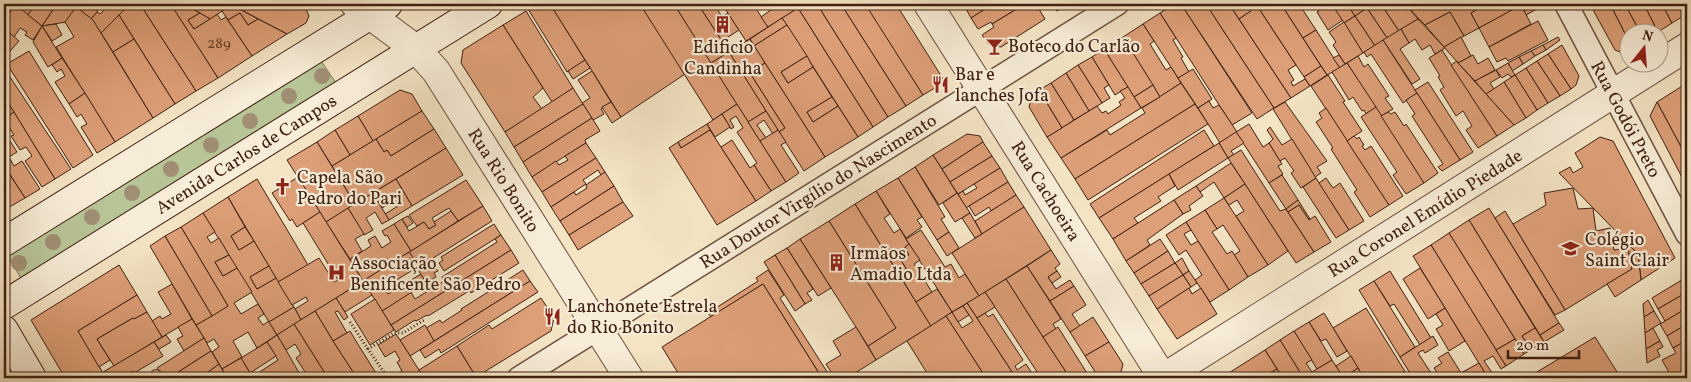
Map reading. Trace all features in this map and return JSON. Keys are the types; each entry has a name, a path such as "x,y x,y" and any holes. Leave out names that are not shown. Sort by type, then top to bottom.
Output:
{"street":[{"name":"Avenida Carlos de Campos","path":"4,305 488,4"},
{"name":"Rua Cachoeira","path":"928,4 1163,378"},
{"name":"Rua Doutor Virgílio do Nascimento","path":"519,378 1117,4"},
{"name":"Rua Godói Preto","path":"1566,4 1687,234"},
{"name":"Rua Rio Bonito","path":"371,7 416,49 436,71 629,378"},
{"path":"4,242 371,7"},
{"name":"Rua Coronel Emídio Piedade","path":"1163,378 1687,47"},
{"path":"4,330 32,378"}],"path":[{"path":"368,349 394,333 403,333 424,320"},
{"path":"350,322 388,378"}],"green space":[{"path":"321,61 336,83 21,278 7,255"}],"building":[{"path":"4,4 15,4 4,22"},
{"path":"15,4 36,4 28,15"},
{"path":"15,4 42,26 33,40 25,35 27,32 20,28 14,37 4,28 4,22"},
{"path":"36,4 57,4 42,26 28,15"},
{"path":"57,4 79,4 66,22 42,26"},
{"path":"79,4 97,4 95,8 98,11 91,19 76,7"},
{"path":"110,4 130,4 101,33 91,19 97,12 100,14"},
{"path":"130,4 140,4 196,91 175,104 119,15"},
{"path":"140,4 171,4 218,78 196,91"},
{"path":"174,4 183,4 200,13 188,20 194,29 217,14 221,20 226,17 252,56 218,78 172,6"},
{"path":"190,4 233,4 210,19 188,6"},
{"path":"233,4 296,4 306,9 309,16 306,23 287,34"},
{"path":"537,4 550,4 585,60 567,72 528,9"},
{"path":"550,4 640,4 685,74 621,117"},
{"path":"640,4 674,4 737,104 713,120"},
{"path":"674,4 698,4 729,52 711,63"},
{"name":"Edificio Candinha","path":"698,4 722,4 716,7 722,17 728,13 739,30 722,41"},
{"path":"722,4 753,4 768,27 746,41"},
{"path":"779,4 805,4 768,27 761,17"},
{"path":"805,4 817,4 888,117 873,127 798,8"},
{"path":"817,4 841,4 906,106 888,117"},
{"path":"841,4 866,4 923,95 906,106"},
{"path":"872,4 896,4 945,82 923,95 867,7"},
{"path":"973,4 993,4 971,18 966,9"},
{"path":"993,4 1017,4 1018,8 992,24 991,22 978,29 971,18"},
{"path":"1025,4 1040,4 1037,6 1045,19 1001,47 988,44 982,35 994,27 992,24"},
{"path":"1052,4 1067,4 1067,5 1057,11"},
{"path":"1175,4 1181,4 1252,113 1232,125 1160,13"},
{"path":"1181,4 1206,4 1274,108 1257,119"},
{"path":"1206,4 1229,4 1291,98 1274,108"},
{"path":"1229,4 1246,4 1251,11 1239,19"},
{"path":"1246,4 1256,4 1296,65 1288,70 1294,80 1291,82 1293,86 1305,79 1310,86 1291,98 1239,19 1251,11"},
{"path":"1256,4 1281,4 1321,66 1304,77"},
{"path":"1281,4 1299,4 1316,30 1303,38"},
{"path":"1314,4 1332,4 1343,20 1328,30"},
{"path":"1343,4 1347,4 1355,16 1344,23 1335,9"},
{"path":"1349,4 1365,4 1367,8 1355,16"},
{"path":"1373,4 1381,4 1399,31 1387,38 1367,8"},
{"path":"1381,4 1405,4 1418,19 1399,31"},
{"path":"1405,4 1478,4 1480,8 1471,13 1479,28 1464,36 1450,12 1425,25"},
{"path":"1478,4 1524,4 1479,28 1471,13 1480,8"},
{"path":"1541,4 1542,6 1526,15 1521,5"},
{"path":"1600,4 1610,4 1619,22 1618,51 1615,50 1592,8"},
{"path":"1610,4 1616,4 1619,10 1626,6 1635,22 1619,22"},
{"path":"1630,4 1644,4 1653,22 1635,22 1626,6"},
{"path":"1644,4 1662,4 1672,23 1668,26 1668,22 1653,22"},
{"path":"1662,4 1679,4 1685,15 1672,23"},
{"path":"1679,4 1687,4 1687,13 1685,15"},
{"path":"232,5 258,19 248,25 240,13 228,20 222,11"},
{"path":"1521,5 1531,24 1489,47 1479,28"},
{"path":"76,7 93,20 153,118 115,142 56,47 74,37 65,22"},
{"path":"798,8 873,127 858,137 782,18"},
{"path":"1367,8 1387,38 1375,46 1355,16"},
{"path":"526,11 573,88 552,102 503,25"},
{"path":"1450,12 1464,36 1444,47 1425,25"},
{"path":"200,13 210,19 194,29 188,20"},
{"path":"240,13 248,25 258,19 287,34 252,56 228,20"},
{"path":"1160,13 1176,38 1173,40 1189,72 1178,78 1143,24"},
{"path":"119,15 134,39 113,52 101,33"},
{"path":"1355,16 1375,46 1363,53 1344,23"},
{"path":"782,18 787,25 754,46 750,39"},
{"path":"1418,19 1445,48 1435,54 1430,45 1422,50 1415,39 1409,43 1401,29"},
{"path":"1538,21 1548,40 1508,61 1506,58 1497,62 1489,47"},
{"path":"1344,22 1363,53 1345,64 1333,45 1336,42 1329,32"},
{"path":"56,24 62,35 52,41 42,26"},
{"path":"1143,24 1154,41 1150,44 1166,70 1171,67 1181,83 1160,97 1123,37"},
{"path":"503,25 543,88 533,97 542,109 505,132 461,63 463,50"},
{"path":"787,25 807,56 781,72 788,83 813,67 832,97 807,112 813,122 838,106 858,137 825,157 754,46"},
{"path":"42,26 62,58 48,67 33,42"},
{"path":"4,28 19,41 4,58"},
{"path":"1401,29 1409,43 1400,49 1420,79 1412,84 1383,40"},
{"path":"1316,30 1340,68 1327,75 1303,38"},
{"path":"1123,37 1153,85 1134,97 1104,49"},
{"path":"1461,37 1471,56 1458,63 1444,47"},
{"path":"1558,37 1560,40 1546,50 1543,45"},
{"path":"134,39 175,104 153,118 113,52"},
{"path":"750,39 765,63 750,73 785,128 779,132 729,52"},
{"path":"1383,40 1417,93 1403,103 1371,54 1367,57 1364,52"},
{"path":"1543,45 1546,50 1535,56 1531,51"},
{"path":"1562,45 1579,76 1576,85 1571,89 1548,54"},
{"path":"1104,49 1128,87 1115,95 1092,57"},
{"path":"1442,50 1497,136 1478,148 1466,130 1472,126 1463,111 1456,116 1440,90 1444,87 1438,77 1440,76 1429,58"},
{"path":"29,51 93,155 73,168 7,64"},
{"path":"1531,51 1535,56 1523,64 1519,57"},
{"path":"729,52 766,111 748,122 711,63"},
{"path":"1548,54 1571,89 1560,96 1537,61"},
{"path":"1339,55 1345,64 1340,68 1333,58"},
{"path":"1473,55 1478,64 1488,58 1495,70 1475,81 1458,63"},
{"path":"807,56 813,67 788,83 781,72"},
{"path":"1358,56 1364,67 1368,64 1389,96 1385,98 1393,109 1381,116 1347,63"},
{"path":"1092,57 1109,85 1104,88 1110,98 1102,103 1078,65"},
{"path":"1519,57 1523,64 1512,71 1508,63"},
{"path":"62,58 85,93 69,104 55,82 65,76 61,69 57,72 52,65"},
{"path":"585,60 590,68 573,79 568,71"},
{"path":"1457,61 1514,125 1497,136 1451,65"},
{"path":"1537,61 1560,96 1548,103 1526,68"},
{"path":"765,63 825,157 804,171 779,132 785,128 750,73"},
{"path":"1347,63 1376,107 1366,114 1353,97 1349,100 1332,72"},
{"path":"1508,63 1515,75 1511,77 1508,74 1502,78 1496,70"},
{"path":"1078,65 1102,103 1089,111 1066,73"},
{"path":"1321,66 1327,75 1310,86 1304,77"},
{"path":"1526,68 1548,103 1537,110 1515,75"},
{"path":"1193,69 1212,99 1198,108 1178,78"},
{"path":"1496,70 1500,77 1490,83 1494,89 1486,94 1475,81"},
{"path":"6,71 71,169 55,179 4,96 4,72"},
{"path":"592,71 611,102 601,109 604,114 593,120 582,103 590,98 578,80"},
{"path":"1066,73 1089,111 1074,120 1051,83"},
{"path":"1328,75 1362,131 1347,141 1311,86"},
{"path":"1515,75 1537,110 1526,118 1504,82"},
{"path":"1428,82 1473,152 1460,160 1415,90"},
{"path":"1504,82 1526,118 1514,125 1486,94"},
{"path":"1051,83 1074,120 1062,128 1039,90"},
{"path":"1181,83 1195,104 1075,179 1061,158 1107,130 1110,135 1145,113 1142,108"},
{"path":"1687,83 1687,158 1657,102"},
{"path":"1153,85 1160,97 1141,108 1134,97"},
{"path":"1128,87 1141,108 1061,158 1047,137 1097,106 1102,113 1106,111 1108,114 1121,105 1119,102 1125,98 1120,91"},
{"path":"573,88 583,104 514,147 505,132"},
{"path":"400,90 412,94 422,111 373,141 358,116"},
{"path":"1039,90 1062,128 1047,137 1029,107 1032,95"},
{"path":"85,93 115,142 97,153 81,127 87,124 81,114 77,117 69,104"},
{"path":"1417,93 1460,160 1442,171 1438,167 1443,164 1412,116 1415,114 1406,100"},
{"path":"4,96 14,112 6,117 4,113"},
{"path":"832,97 838,106 813,122 807,112"},
{"path":"1209,101 1213,108 1219,105 1237,132 1220,143 1198,108"},
{"path":"611,102 621,117 612,123 602,107"},
{"path":"1285,102 1327,161 1317,167 1321,173 1315,177 1273,109"},
{"path":"1657,102 1687,158 1687,182 1685,183 1650,116"},
{"path":"583,104 592,118 523,162 514,147"},
{"path":"737,104 786,182 771,191 754,165 757,163 737,132 743,128 736,116 730,120 734,127 731,129 722,114"},
{"path":"1195,104 1208,124 1088,200 1075,179"},
{"path":"1376,107 1424,183 1406,194 1393,175 1397,172 1361,117"},
{"path":"1326,108 1389,205 1370,217 1354,192 1357,190 1316,122 1322,118 1319,113"},
{"path":"422,111 434,129 391,156 387,150 384,152 376,139"},
{"path":"766,111 778,130 773,134 764,120 757,125 766,138 760,141 748,122"},
{"path":"14,112 55,179 42,187 25,161 32,156 26,147 20,150 11,136 14,135 4,119"},
{"path":"1388,112 1391,114 1395,112 1404,126 1406,124 1438,173 1424,183 1381,116"},
{"path":"722,114 730,127 715,137 707,124"},
{"path":"358,116 373,141 350,155 335,130"},
{"path":"592,118 600,131 585,140 586,143 532,177 523,162"},
{"path":"707,124 710,130 681,148 678,142"},
{"path":"1249,124 1263,147 1269,143 1282,164 1278,166 1283,174 1269,183 1236,132"},
{"path":"1270,127 1282,145 1292,139 1316,178 1301,188 1291,173 1294,171 1285,158 1280,161 1269,143 1273,139 1267,130"},
{"path":"434,129 446,148 355,204 332,166 376,139 384,152 387,150 391,156"},
{"path":"335,130 350,155 332,166 317,142"},
{"path":"710,130 756,201 717,225 669,148 678,142 681,148"},
{"path":"778,130 786,142 781,145 799,173 786,182 760,141"},
{"path":"1204,130 1214,146 1099,218 1090,204"},
{"path":"1236,132 1244,143 1231,151 1234,155 1228,158 1219,143"},
{"path":"967,134 980,136 983,142 942,169 933,155"},
{"path":"1354,136 1357,139 1359,137 1365,150 1371,146 1403,196 1389,205 1347,141"},
{"path":"1600,137 1613,141 1675,258 1641,280 1638,254 1559,173 1570,167 1573,173 1583,167 1575,153"},
{"path":"8,138 17,152 9,157 14,166 22,161 40,189 25,198 4,165 4,140"},
{"path":"732,140 750,168 754,165 771,191 756,201 721,147"},
{"path":"317,142 355,204 326,222 287,160"},
{"path":"983,142 992,156 950,182 942,169"},
{"path":"586,143 596,158 542,192 532,177 556,161 559,165 568,160 565,156"},
{"path":"1219,143 1228,158 1178,190 1169,174"},
{"path":"446,148 463,175 412,206 396,179"},
{"path":"1241,150 1280,211 1286,209 1314,252 1296,263 1228,158"},
{"path":"933,155 957,193 939,205 915,167"},
{"path":"992,156 1000,168 958,194 950,182"},
{"path":"596,158 605,172 601,175 598,170 583,180 586,184 551,207 542,192"},
{"path":"1231,163 1245,184 1224,198 1214,182 1200,192 1196,186"},
{"path":"915,167 945,217 941,219 949,232 937,240 898,178"},
{"path":"1000,168 1008,182 966,208 958,194 963,191 965,195 977,188 974,184"},
{"path":"6,169 25,198 6,209 4,205 4,170"},
{"path":"605,172 614,186 560,221 551,207 574,192 576,195 587,188 586,185"},
{"path":"1169,174 1175,186 1158,197 1161,201 1134,218 1138,223 1113,239 1099,218"},
{"path":"1282,175 1298,200 1286,209 1269,183"},
{"path":"298,177 320,212 297,227 292,219 290,221 272,193"},
{"path":"898,178 922,217 917,220 922,227 906,238 876,191"},
{"path":"1316,178 1349,230 1336,238 1303,187"},
{"path":"1326,178 1333,188 1340,183 1364,221 1349,230 1319,183"},
{"path":"257,179 308,265 278,282 228,197"},
{"path":"396,179 412,206 389,220 385,214 398,206 394,201 382,208 373,193"},
{"path":"466,180 483,206 458,221 449,208 432,218 436,225 429,229 424,222 417,226 409,215"},
{"path":"1008,182 1016,195 991,211 989,207 975,216 969,206"},
{"path":"1245,184 1288,251 1268,265 1236,216 1244,211 1237,200 1229,205 1224,198"},
{"path":"614,186 623,202 569,235 560,221"},
{"path":"1196,186 1203,196 1189,206 1191,210 1183,214 1174,200"},
{"name":"Colégio Saint Clair","path":"1573,188 1578,209 1593,208 1596,231 1610,228 1614,250 1628,248 1632,269 1565,310 1513,224 1546,205 1544,193"},
{"path":"876,191 890,214 884,218 894,233 900,229 909,244 905,247 909,255 901,260 910,275 902,279 855,204"},
{"path":"373,193 389,220 382,224 375,212 366,218 373,230 364,235 348,208"},
{"path":"957,193 970,213 955,222 943,203"},
{"path":"1016,195 1024,207 982,234 975,221"},
{"path":"228,197 245,227 231,236 239,250 254,241 269,266 250,277 257,289 276,278 294,307 269,322 203,213"},
{"path":"1224,198 1268,265 1248,277 1234,255 1240,251 1223,225 1217,229 1205,210"},
{"path":"1174,200 1183,214 1147,240 1150,245 1126,261 1113,239"},
{"path":"1298,200 1309,220 1299,205 1288,212 1286,209"},
{"path":"623,202 633,216 578,250 569,235"},
{"path":"855,204 931,326 876,360 868,346 896,328 829,221"},
{"path":"1299,205 1309,220 1315,216 1331,242 1314,252 1288,212"},
{"path":"483,206 492,221 419,267 409,252"},
{"path":"1024,207 1051,250 979,296 952,253"},
{"path":"348,208 364,234 355,239 362,251 350,259 326,222"},
{"path":"1489,208 1559,323 1540,335 1469,220"},
{"path":"1205,210 1217,229 1212,232 1227,254 1232,251 1248,277 1229,290 1186,222"},
{"path":"451,211 458,221 411,251 394,224 402,219 409,231 424,222 429,229 436,225 434,222"},
{"path":"1505,211 1565,310 1555,315 1495,218"},
{"path":"320,212 363,281 301,320 295,309 308,301 306,297 292,305 278,282 319,258 334,282 338,280 303,223"},
{"path":"203,213 215,232 207,237 211,243 219,238 229,255 215,262 223,276 237,268 252,292 234,303 241,314 258,304 264,314 258,318 263,325 269,321 277,335 257,348 248,332 233,341 242,357 222,369 212,352 219,347 214,339 207,343 196,325 228,306 181,227"},
{"path":"970,213 982,234 975,238 962,218"},
{"path":"408,216 413,223 407,227 402,219"},
{"path":"1469,220 1535,328 1522,336 1527,343 1520,347 1449,233"},
{"name":"Irmãos Amadio Ltda","path":"829,221 896,328 868,346 800,239"},
{"path":"1186,222 1191,230 1184,234 1191,245 1198,241 1229,290 1210,302 1195,280 1202,275 1186,250 1179,255 1166,235"},
{"path":"394,224 411,251 363,281 350,259 371,246 368,240 375,236 382,248 391,242 382,231"},
{"path":"494,224 501,235 444,271 439,263 443,260 441,257"},
{"path":"181,227 228,306 212,316 165,236"},
{"path":"245,227 254,241 239,250 231,236"},
{"path":"921,230 945,267 951,264 959,278 965,274 979,296 952,312 906,239"},
{"path":"949,232 959,248 947,256 937,240"},
{"path":"1449,233 1515,339 1496,350 1431,245"},
{"path":"501,235 511,250 391,325 382,311 411,292 415,299 444,281 442,277 497,242 495,239"},
{"path":"165,236 212,316 196,325 150,246"},
{"path":"800,239 831,288 818,296 787,248"},
{"path":"1160,239 1168,251 1134,273 1126,261"},
{"path":"909,244 920,260 914,264 932,292 916,302 902,279 910,275 901,260 909,255 905,247"},
{"path":"1431,245 1506,366 1501,369 1493,356 1484,361 1493,374 1488,378 1413,256"},
{"path":"1631,247 1638,254 1641,280 1615,297 1607,284 1632,269 1628,248"},
{"path":"787,248 813,289 807,293 812,300 805,304 775,255"},
{"path":"511,250 519,263 471,293 463,280"},
{"path":"1051,250 1060,264 1055,268 1057,271 1048,277 1056,289 1070,280 1074,286 1050,301 1027,266"},
{"path":"1168,251 1175,263 1141,284 1134,273"},
{"path":"409,252 419,266 384,288 388,294 421,274 426,283 382,311 363,281"},
{"path":"229,255 237,268 223,276 215,262"},
{"path":"775,255 805,304 795,311 764,262"},
{"path":"1182,258 1189,271 1183,275 1175,263"},
{"path":"432,263 438,271 434,273 436,277 426,283 419,271"},
{"path":"1175,263 1183,275 1149,296 1141,284"},
{"path":"119,265 137,295 78,331 103,373 93,378 65,378 31,320"},
{"path":"269,266 276,278 257,289 250,277"},
{"path":"1027,266 1061,319 1053,324 1056,329 1043,337 1006,279"},
{"path":"1420,268 1445,308 1428,319 1403,279"},
{"path":"523,270 530,281 434,341 426,328 440,320 442,323"},
{"path":"768,270 784,295 780,298 831,378 822,378 763,284 711,317 708,313 758,281 756,278"},
{"path":"1057,271 1061,277 1052,283 1048,277"},
{"path":"1189,271 1197,283 1191,287 1183,275"},
{"path":"1390,271 1431,338 1420,345 1394,304 1390,306 1374,281"},
{"path":"1183,275 1191,287 1157,309 1149,296"},
{"path":"1685,278 1687,292 1658,309 1652,298"},
{"path":"1006,279 1070,378 1041,378 985,292"},
{"path":"463,280 469,291 428,316 415,320 396,332 391,325"},
{"path":"363,281 372,295 345,312 336,298"},
{"path":"530,281 538,292 441,353 439,349 425,358 420,350"},
{"path":"1374,281 1415,347 1400,357 1359,290"},
{"path":"172,284 192,319 162,337 152,321 160,316 162,319 171,314 158,292"},
{"path":"763,284 822,378 681,378 662,347"},
{"path":"1074,286 1086,305 1072,314 1080,326 1070,332 1050,301"},
{"path":"1189,288 1192,294 1201,288 1217,314 1177,339 1157,309"},
{"path":"937,289 952,312 931,326 916,302"},
{"path":"985,292 995,307 977,318 967,303"},
{"path":"1687,292 1687,308 1665,321 1658,309"},
{"path":"137,295 147,312 97,339 110,360 99,367 78,331"},
{"path":"336,298 348,317 344,320 338,311 335,312 347,333 333,341 315,311"},
{"path":"541,298 554,318 551,331 476,377 457,346 489,325 492,329"},
{"path":"375,299 394,330 370,345 351,314"},
{"path":"1648,300 1654,311 1644,317 1643,304"},
{"path":"967,303 1016,378 986,378 946,316 952,312 962,328 973,321 963,306"},
{"path":"963,306 969,315 958,322 952,312"},
{"path":"294,307 301,320 277,335 269,322"},
{"path":"1366,308 1409,378 1364,378 1333,328"},
{"path":"1445,308 1465,341 1449,351 1436,329 1443,325 1436,314"},
{"path":"1687,308 1687,324 1667,336 1660,324"},
{"path":"315,311 357,378 328,378 294,324"},
{"path":"1654,311 1661,323 1645,333 1644,317"},
{"path":"147,312 162,337 114,366 97,339"},
{"path":"985,313 988,317 993,314 1023,360 1015,366 1017,370 1026,364 1035,378 1016,378 977,318"},
{"path":"1324,313 1347,351 1337,357 1326,339 1321,341 1309,322"},
{"path":"946,316 986,378 930,378 907,341"},
{"path":"1093,317 1109,342 1085,356 1070,332"},
{"path":"192,319 204,338 184,351 177,339 183,336 178,327"},
{"path":"1309,322 1332,360 1317,369 1294,331"},
{"path":"1559,323 1564,330 1544,342 1540,335"},
{"path":"294,324 328,378 309,378 296,358 301,354 295,344 286,350 277,335"},
{"path":"1687,324 1687,340 1673,348 1667,336"},
{"path":"425,325 434,341 410,356 400,340"},
{"path":"856,327 876,360 847,378 835,378 826,364 841,355 833,341"},
{"path":"1058,327 1090,378 1070,378 1043,337"},
{"path":"1535,328 1544,342 1524,354 1520,347 1527,343 1522,336"},
{"path":"1653,328 1660,341 1646,349 1645,333"},
{"path":"350,331 379,378 357,378 333,341"},
{"path":"1294,331 1312,360 1306,363 1312,372 1303,377 1280,340"},
{"path":"396,334 424,378 401,378 398,373 402,371 397,362 400,360 395,351 385,357 378,345"},
{"path":"166,335 171,342 159,349 154,342"},
{"path":"277,335 302,378 252,377 278,360 267,342"},
{"path":"1433,336 1438,345 1425,353 1423,350 1418,353 1431,373 1422,378 1413,378 1400,357"},
{"path":"1595,337 1621,378 1527,378"},
{"path":"204,338 211,351 169,378 164,378 157,368"},
{"path":"1515,339 1524,354 1506,366 1496,350"},
{"path":"1280,340 1302,378 1283,378 1265,350"},
{"path":"1687,340 1687,378 1666,378 1671,376 1662,360 1676,353 1673,348"},
{"path":"1660,341 1663,347 1657,350 1660,356 1647,363 1646,349"},
{"path":"154,342 163,356 134,373 133,371 120,378 93,378"},
{"path":"267,342 276,356 250,373 241,358"},
{"path":"1109,342 1123,364 1120,376 1116,378 1099,378 1085,356"},
{"path":"457,346 476,377 424,378 419,370"},
{"path":"1265,350 1277,369 1261,378 1221,378"},
{"path":"211,351 219,364 207,373 198,378 169,378"},
{"path":"1448,352 1464,378 1441,378 1434,368 1442,363 1438,358"},
{"path":"1351,356 1358,368 1343,378 1336,366"},
{"path":"241,358 253,378 227,378 222,369"},
{"path":"1332,360 1341,374 1335,378 1302,378"},
{"path":"1479,363 1488,378 1464,378 1461,373"},
{"path":"219,364 227,378 209,378 207,373"},
{"path":"1358,368 1364,378 1343,378"},
{"path":"1277,369 1280,373 1275,376 1277,378 1261,378"}],"place":[{"name":"Edificio Candinha","path":"723,24"},
{"name":"Boteco do Carlão","path":"994,46"},
{"name":"Bar e lanches Jofa","path":"941,84"},
{"name":"Capela São Pedro do Pari","path":"283,187"},
{"name":"Colégio Saint Clair","path":"1571,249"},
{"name":"Irmãos Amadio Ltda","path":"836,263"},
{"name":"Associação Benificente São Pedro","path":"336,273"},
{"name":"Lanchonete Estrela do Rio Bonito","path":"553,316"}]}
